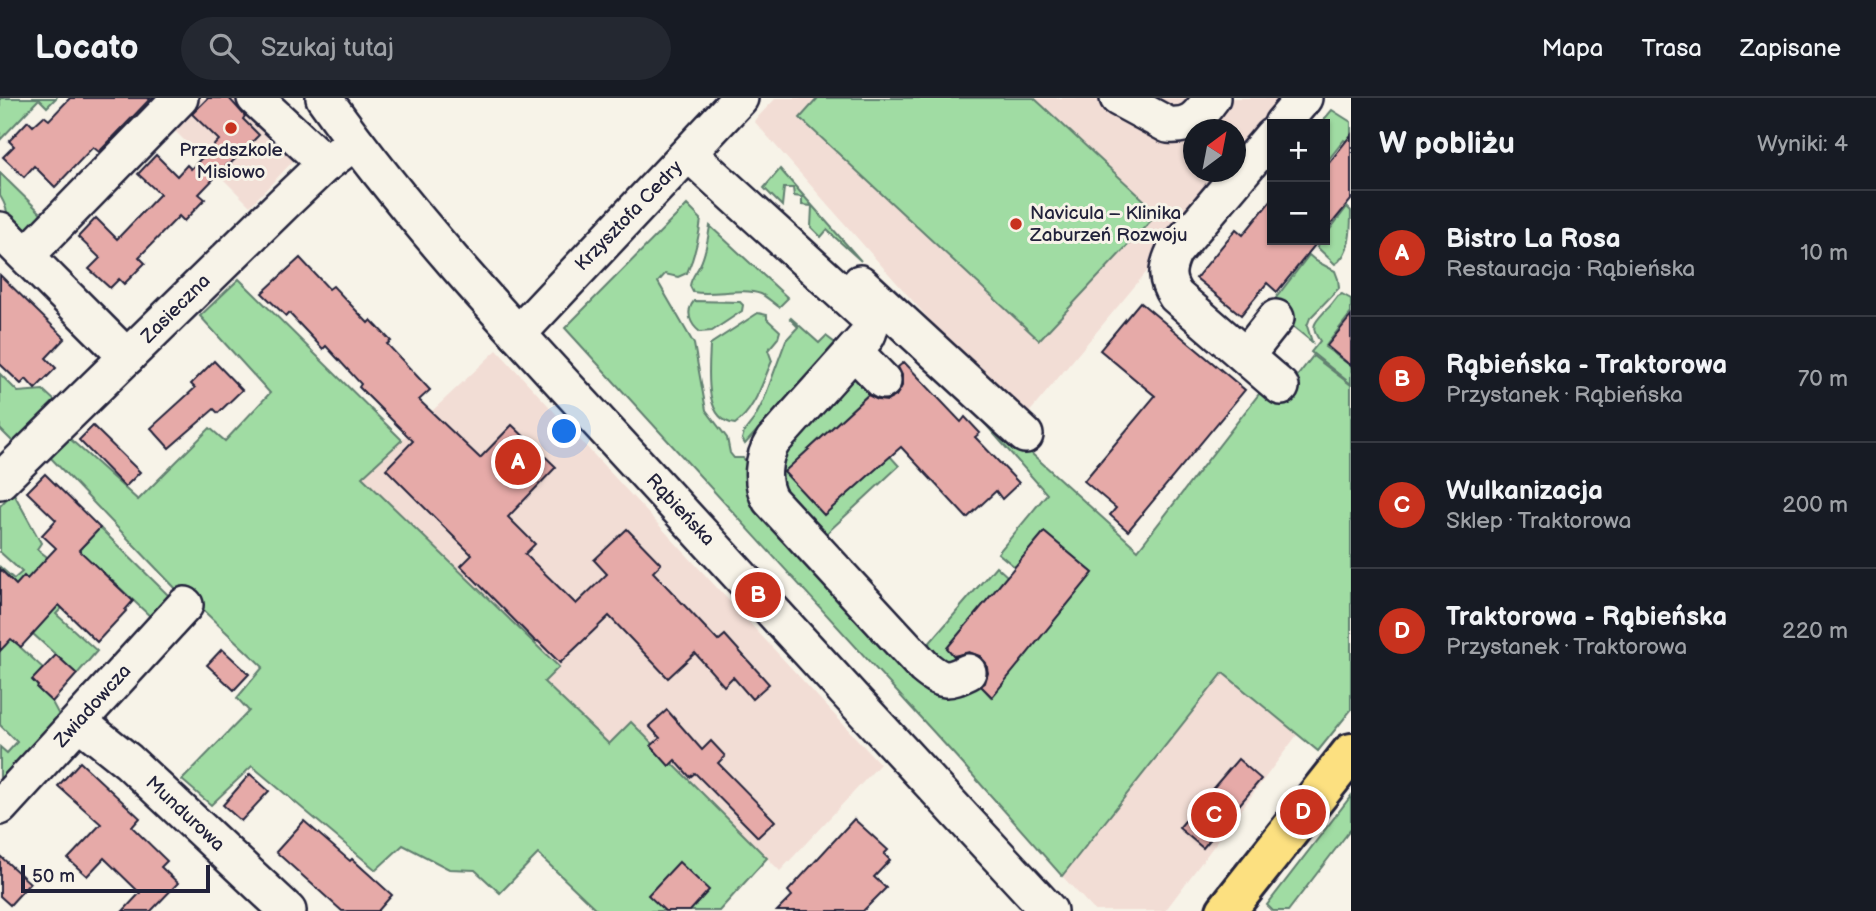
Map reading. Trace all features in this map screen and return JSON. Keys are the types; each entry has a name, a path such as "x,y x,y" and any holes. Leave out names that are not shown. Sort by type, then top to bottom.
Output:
{"main road":[{"path":"1226,911 1351,754"}],"street":[{"path":"27,255 180,98"},
{"path":"255,98 326,164"},
{"name":"Rąbieńska","path":"324,98 355,142 422,225 518,334 1049,911"},
{"name":"Krzysztofa Cedry","path":"518,334 740,98"},
{"path":"1118,98 1168,125 1177,126 1187,124 1197,116 1212,98"},
{"path":"1286,119 1304,98"},
{"name":"Zasieczna","path":"0,481 326,164 355,142"},
{"path":"1267,142 1174,253 1167,269 1168,281 1176,296 1281,387"},
{"path":"696,146 870,320 871,329 867,336 773,441 764,466 765,491 770,500 924,667 937,678 948,680 968,672"},
{"path":"696,146 1025,435"},
{"path":"0,230 127,357"},
{"path":"1246,356 1276,318"},
{"path":"854,351 883,381"},
{"name":"Zwiadowcza","path":"0,807 185,605"},
{"name":"Mundurowa","path":"79,722 128,761 288,911"}],"shaded area":[{"path":"198,98 242,98 299,155 250,206 172,128"},
{"name":"Navicula – Klinika Zaburzeń Rozwoju","path":"776,98 1291,98 1274,119 1267,119 1267,127 1246,153 1246,119 1183,119 1183,182 1222,182 1028,414 949,342 754,121"},
{"path":"497,350 880,764 780,871 632,722 610,745 544,681 558,667 362,477"},
{"path":"1223,673 1297,735 1165,911 1095,911 1062,876"}],"green space":[{"path":"0,98 56,98 47,107 39,99 0,140"},
{"path":"818,98 1034,98 1158,213 1039,340 800,118"},
{"path":"1332,110 1351,122 1351,145 1344,140 1330,158 1330,119 1324,119"},
{"path":"780,169 861,261 827,230 821,237 811,227 812,206 802,205 802,197 794,196 793,188 784,188 782,206 764,188"},
{"path":"0,173 42,214 63,193 28,230 20,228 11,221 0,196"},
{"path":"687,205 701,219 690,266 687,273 678,277 665,274 658,282 694,344 706,410 727,438 730,453 734,458 743,458 755,470 910,665 974,678 991,697 1093,573 1044,532 1015,567 998,553 1047,494 972,409 892,327 1138,550 1266,385 1281,397 1313,356 1351,385 1351,710 1318,751 1223,673 1062,876 565,328"},
{"path":"1347,207 1351,211 1349,241 1344,254 1335,264 1317,247 1330,245 1330,229"},
{"path":"710,226 788,298 779,307 763,295 753,292 693,292 690,286 704,256"},
{"path":"1309,255 1335,271 1339,288 1310,318 1307,326 1312,342 1269,307"},
{"path":"239,279 402,440 362,477 559,667 544,682 609,744 631,722 767,858 719,911 598,911 538,854 500,893 475,870 449,869 403,845 376,870 252,766 211,805 182,780 249,711 237,698 263,667 187,595 169,596 177,590 49,456 69,438 138,500 210,428 225,441 270,393 200,316"},
{"path":"1342,294 1351,299 1351,313 1325,347 1351,366 1351,384 1311,352 1320,341 1314,328 1316,321"},
{"path":"694,301 740,302 743,305 742,311 712,331 700,332 690,318"},
{"path":"758,313 767,315 767,319 780,331 768,350 772,361 757,396 748,411 735,424 717,414 713,404 709,380 710,346"},
{"path":"791,318 819,343 826,336 835,343 745,444 742,439 744,432 763,402 786,340 798,327"},
{"path":"853,367 874,389 784,472 890,456 899,466 823,535 781,495 780,450"},
{"path":"0,374 18,392 43,390 55,401 14,443 0,429"},
{"path":"13,492 41,543 37,549 51,560 70,560 100,528 169,596 153,619 105,574 67,613 62,608 56,614 97,651 77,674 33,634 20,647 43,668 33,681 52,702 60,717 0,780 0,747 7,753 17,742 0,725 0,647 9,641 11,588 14,583 0,567 14,579 22,572 0,552 0,506"},
{"path":"996,566 1007,576 947,648 957,659 949,665 926,647"},
{"path":"1351,796 1351,829 1288,911 1273,911 1267,905"}],"building":[{"path":"70,98 151,98 99,152 93,147 55,187 34,166 24,177 3,157 14,146 9,141 28,121 33,126 44,116 49,120"},
{"path":"208,98 229,98 245,116 243,119 259,135 199,194 205,199 184,221 179,216 139,257 145,263 124,284 119,279 110,288 89,269 100,258 78,237 96,218 117,239 160,194 138,174 156,155 177,176 187,165 191,169 219,140 192,114"},
{"path":"1351,135 1351,200 1330,226 1330,182 1330,162"},
{"path":"1267,205 1267,245 1315,245 1277,292 1267,283 1241,315 1196,278 1236,229 1243,235"},
{"path":"300,258 329,289 333,286 368,323 371,320 391,341 387,344 430,390 419,400 480,458 512,425 556,467 508,517 535,544 525,554 576,604 607,574 594,560 627,529 661,564 653,572 718,641 725,635 769,684 752,699 733,677 724,686 695,653 668,678 609,616 560,663 536,642 461,566 472,555 386,469 413,441 359,387 361,384 326,346 323,349 289,313 286,316 262,293"},
{"path":"0,275 65,338 46,358 56,368 35,389 26,379 21,384 0,364"},
{"path":"1140,302 1245,390 1128,531 1110,515 1116,508 1084,481 1155,396 1100,350"},
{"path":"1351,316 1351,366 1327,346"},
{"path":"214,361 242,390 218,413 214,409 169,448 151,428 195,388 191,384"},
{"path":"904,362 961,422 965,417 980,433 975,437 1019,483 1002,499 996,491 967,518 901,447 824,515 784,472 868,395 887,401 896,396 902,386 902,375 898,367"},
{"path":"93,426 140,472 125,487 79,440"},
{"path":"45,474 100,528 79,550 133,601 97,642 59,605 21,647 11,639 0,651 0,569 16,585 24,576 27,579 56,548 42,535 56,520 27,492"},
{"path":"1044,532 1093,573 992,697 981,686 988,673 986,663 980,656 969,652 954,656 947,648"},
{"path":"222,649 249,674 234,690 207,665"},
{"path":"56,655 77,674 52,702 32,680"},
{"path":"667,710 702,750 711,741 725,756 718,763 775,821 758,837 695,773 690,777 675,760 669,766 651,746 660,738 649,726"},
{"path":"1238,759 1261,779 1203,848 1179,828"},
{"path":"80,762 140,818 132,827 167,861 161,867 178,883 151,911 123,911 140,893 104,858 87,876 68,859 101,824 58,786"},
{"path":"250,774 269,791 241,821 223,805"},
{"path":"854,819 888,850 884,854 890,860 874,877 886,888 863,911 777,911 792,896 788,891"},
{"path":"304,821 392,895 378,911 342,911 276,852"},
{"path":"0,856 30,883 10,905 0,896"},
{"path":"679,862 709,890 690,911 665,911 648,895"}],"place":[{"name":"Przedszkole Misiowo","path":"231,128"},
{"name":"Navicula – Klinika Zaburzeń Rozwoju","path":"1016,224"},
{"name":"Bistro La Rosa","path":"518,462"},
{"name":"Rąbieńska - Traktorowa","path":"758,595"},
{"name":"Traktorowa - Rąbieńska","path":"1303,812"},
{"name":"Wulkanizacja","path":"1214,815"}]}
